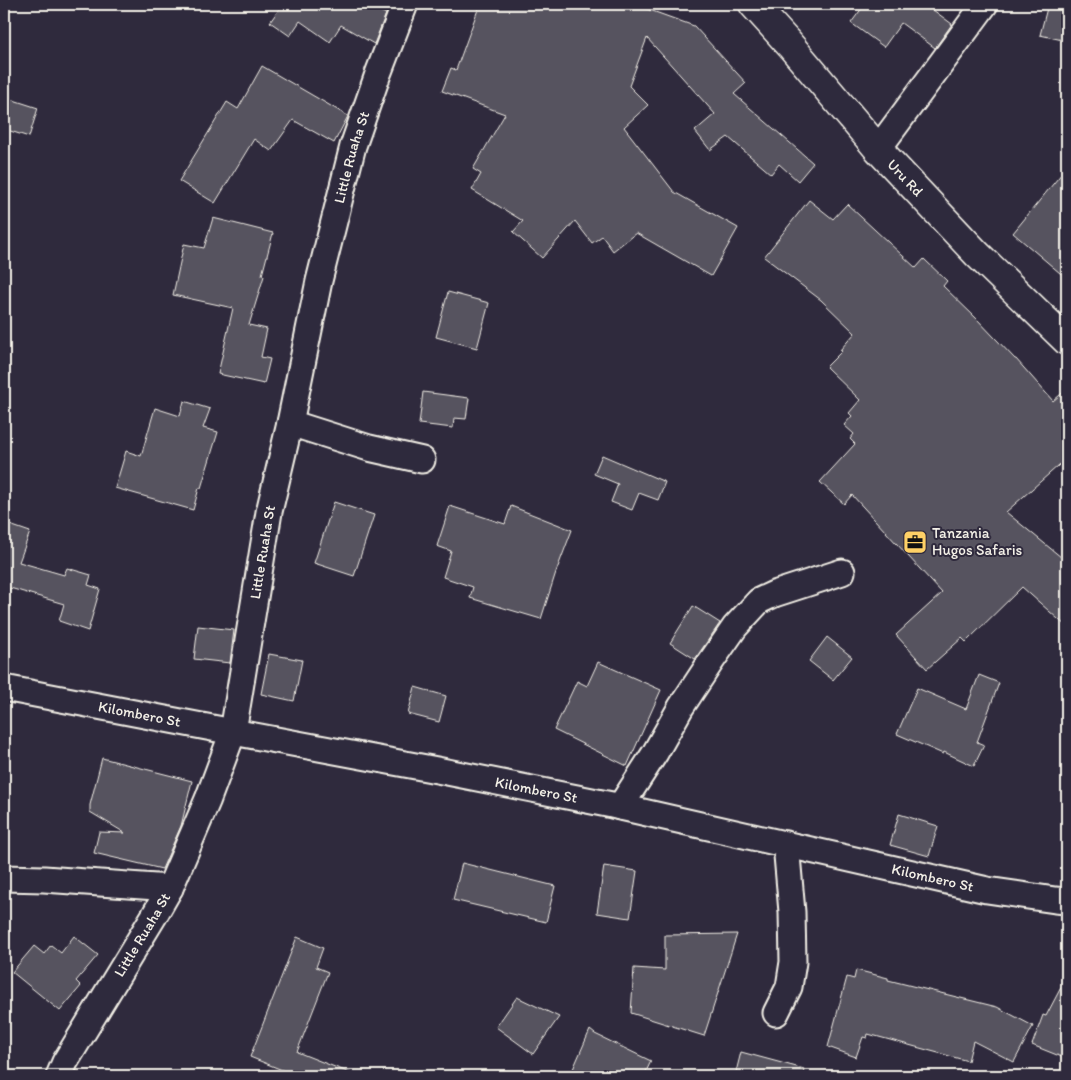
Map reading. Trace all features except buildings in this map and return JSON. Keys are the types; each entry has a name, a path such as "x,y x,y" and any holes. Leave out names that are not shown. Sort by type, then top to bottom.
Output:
{"street":[{"name":"Little Ruaha St","path":"59,1076 170,888 208,799 233,732 269,512 290,423 319,281 353,146 405,4"},
{"name":"Uru Rd","path":"753,4 878,149 976,254 1067,341"},
{"path":"878,149 985,4"},
{"path":"290,423 369,448 422,460"},
{"path":"620,807 655,754 681,707 718,652 735,627 759,601 774,594 842,572"},
{"name":"Kilombero St","path":"4,688 438,770 620,807 987,890 1067,901"},
{"path":"776,1013 789,987 793,962 792,912 786,844"},
{"path":"4,878 44,878 170,888"}],"place":[{"name":"Tanzania Hugos Safaris","path":"915,542"}]}
